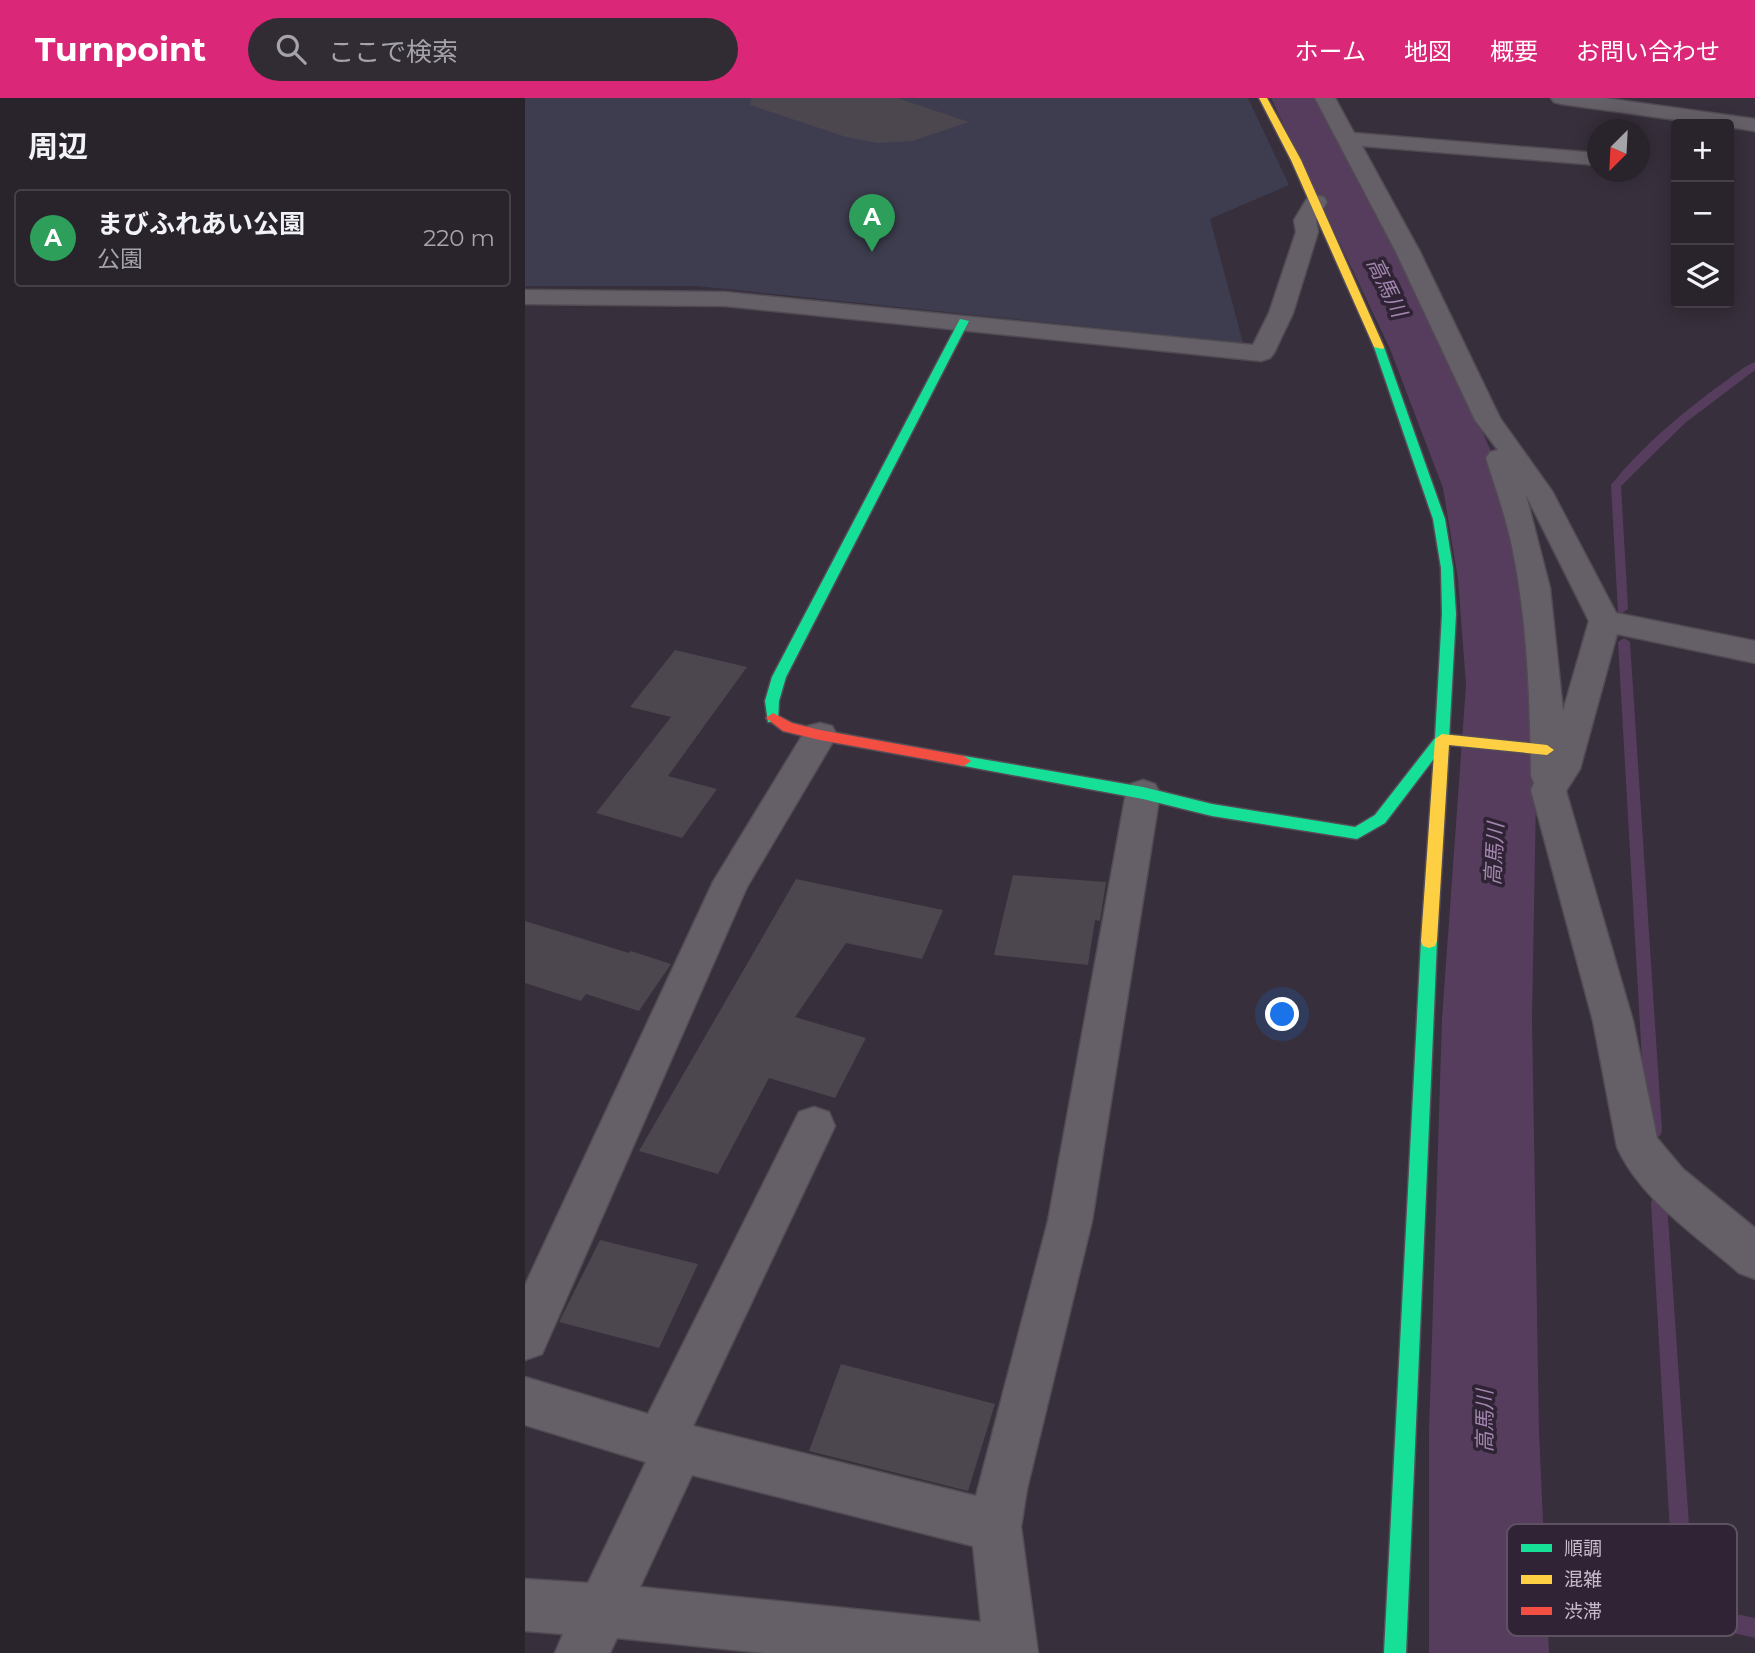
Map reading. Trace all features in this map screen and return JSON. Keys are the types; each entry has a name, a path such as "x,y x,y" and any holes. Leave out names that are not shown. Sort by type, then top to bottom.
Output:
{"street":[{"path":"1263,98 1316,202 1371,325 1439,519 1447,568 1449,614 1422,1045 1395,1653"},
{"path":"1325,98 1408,252 1487,421 1530,560 1547,706 1537,749 1613,1021 1638,1147 1668,1183 1755,1256"},
{"path":"1561,98 1633,119"},
{"path":"1655,98 1755,108"},
{"path":"1650,120 1755,125"},
{"path":"1347,139 1587,158"},
{"path":"525,297 725,299 1261,353 1281,313 1307,232 1305,220 1316,202"},
{"path":"964,321 779,677 772,701 772,717 788,727 820,735 1143,793 1212,810 1357,833 1380,819 1441,739"},
{"path":"1487,421 1508,443 1551,517 1605,621 1563,769 1548,790"},
{"path":"1605,621 1755,652"},
{"path":"525,1337 731,882 820,735"},
{"path":"1441,739 1537,749"},
{"path":"525,1605 593,1632 1011,1653 996,1527 1002,1489 1070,1221 1143,793"},
{"path":"593,1632 669,1445 814,1126"},
{"path":"525,1401 669,1445 996,1527"}],"shaded area":[{"path":"525,98 1248,98 1289,185 1210,219 1243,343 697,286 525,286"}],"building":[{"path":"751,98 897,98 969,122 912,141 877,143 846,137 750,105"},
{"path":"675,650 747,667 668,776 717,789 682,838 596,813 671,717 630,707"},
{"path":"1013,875 1106,882 1100,921 1095,920 1088,965 994,955"},
{"path":"796,879 943,910 922,959 846,943 795,1017 866,1038 835,1098 769,1078 718,1174 639,1151"},
{"path":"525,921 671,964 639,1011 586,994 581,1001 525,983"},
{"path":"600,1240 698,1264 659,1348 559,1322"},
{"path":"841,1364 995,1404 968,1491 809,1451"}],"waterway":[{"name":"高馬川","path":"1293,98 1418,349 1475,488 1492,579 1502,685 1487,1019 1484,1432 1489,1653"},
{"path":"1622,609 1616,485 1648,451 1682,421 1755,365"},
{"path":"1624,642 1654,1131"},
{"path":"1659,1203 1679,1524"},
{"path":"1737,1624 1755,1628"}],"traffic: fast":[{"path":"773,718 772,701 779,677 964,321"},
{"path":"964,761 1143,793 1212,810 1357,833 1380,819 1442,739 1449,614 1447,568 1439,519 1379,347"},
{"path":"1395,1653 1429,941"}],"traffic: slow":[{"path":"1263,98 1296,160 1379,347"},
{"path":"1429,941 1442,739 1547,750"}],"traffic: jam":[{"path":"773,718 788,727 820,735 964,761"}],"place":[{"name":"まびふれあい公園","path":"872,252"}]}
